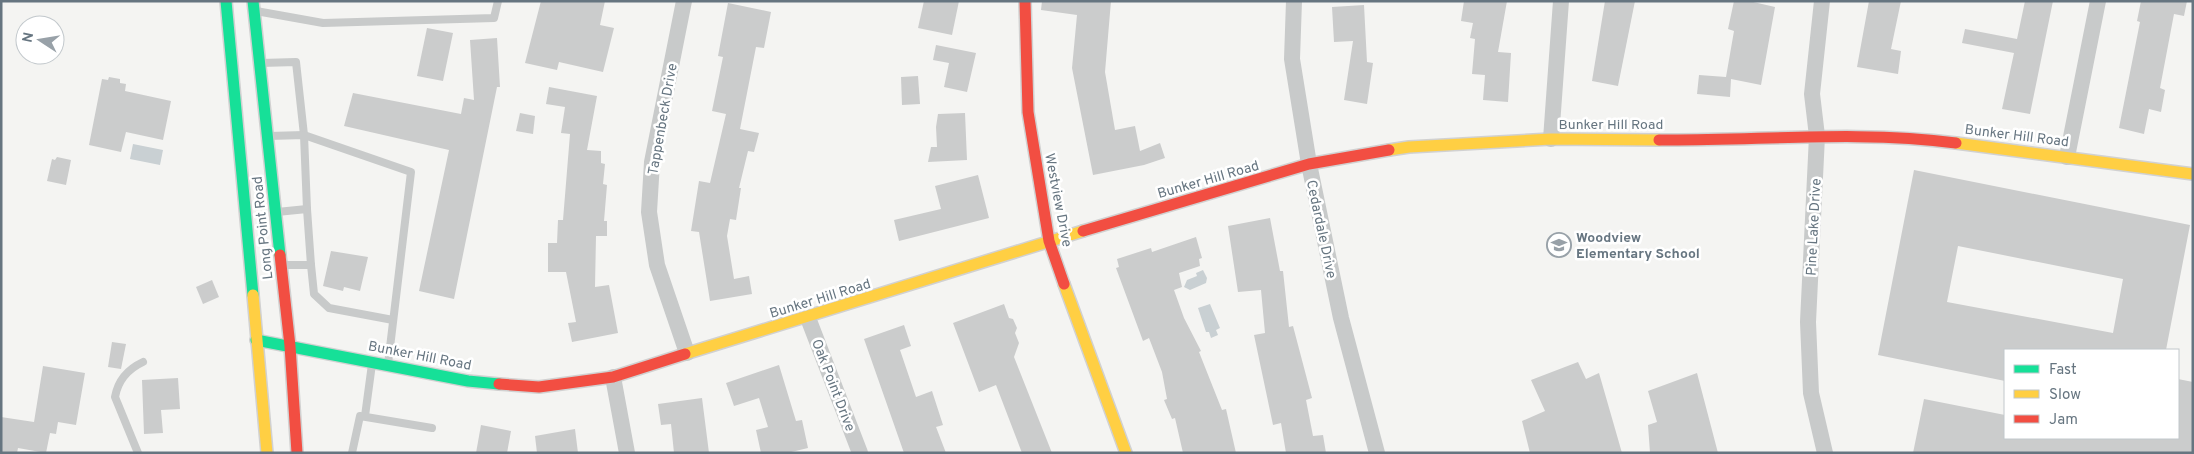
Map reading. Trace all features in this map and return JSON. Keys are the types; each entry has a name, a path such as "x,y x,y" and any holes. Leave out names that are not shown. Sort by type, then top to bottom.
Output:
{"street":[{"name":"Long Point Road","path":"226,1 267,453"},
{"name":"Tappenbeck Drive","path":"684,1 652,162 649,212 657,264 687,353"},
{"name":"Westview Drive","path":"1025,1 1028,112 1049,241 1126,453"},
{"name":"Cedardale Drive","path":"1294,1 1292,58 1309,164 1341,318 1377,453"},
{"path":"1551,139 1561,1"},
{"name":"Pine Lake Drive","path":"1822,1 1812,94 1817,136 1808,322 1811,393 1825,453"},
{"path":"2068,157 2098,1"},
{"name":"Long Point Road","path":"253,6 290,346 297,453"},
{"name":"Bunker Hill Road","path":"256,340 373,361 468,381 503,385 539,387 613,378 687,353 808,318 1049,241 1309,164 1409,147 1551,139 1817,136 1924,139 2193,174"},
{"name":"Oak Point Drive","path":"808,318 860,453"},
{"path":"613,378 628,453"}],"lane":[{"path":"253,6 323,23 494,18 498,1"},
{"path":"259,63 296,62 304,135 307,209 314,294 329,308 393,320"},
{"path":"268,136 304,135 411,172 388,364"},
{"path":"276,212 307,209"},
{"path":"282,265 311,265"},
{"path":"365,416 373,361"},
{"path":"138,453 115,397 116,389 129,368 143,362"},
{"path":"352,453 360,416 432,428"}],"shaded area":[{"path":"133,144 163,150 160,165 130,159"},
{"path":"1203,270 1207,278 1206,283 1190,290 1184,287 1187,280 1197,276 1196,273"},
{"path":"1210,304 1220,328 1216,330 1218,335 1211,338 1209,332 1206,332 1198,308"}],"building":[{"path":"541,1 605,1 600,25 614,28 603,72 559,62 557,70 525,63"},
{"path":"924,1 959,1 952,35 918,28"},
{"path":"1042,1 1111,1 1105,72 1115,130 1135,126 1140,151 1160,143 1165,158 1144,165 1093,175 1072,68 1077,15 1041,10"},
{"path":"1464,1 1507,1 1498,52 1511,53 1508,102 1483,100 1485,75 1472,74 1475,39 1470,38 1473,23 1461,21"},
{"path":"1605,1 1635,1 1618,86 1592,81"},
{"path":"1734,1 1749,1 1775,7 1761,85 1731,79 1730,97 1697,94 1699,75 1726,77 1734,31 1728,29"},
{"path":"1869,1 1901,1 1891,49 1901,51 1898,74 1857,67"},
{"path":"2025,1 2053,1 2030,114 2002,109 2014,53 1962,43 1965,29 2017,39"},
{"path":"2141,1 2187,1 2184,16 2174,14 2160,88 2165,90 2161,112 2149,109 2144,134 2119,128 2140,22 2137,21"},
{"path":"728,3 771,12 764,48 756,47 740,129 759,133 754,152 748,151 739,188 741,188 736,220 730,219 727,236 734,279 749,276 752,294 710,301 699,232 691,231 699,181 710,183 726,114 712,111 723,57 718,56"},
{"path":"1364,5 1367,62 1373,63 1367,104 1344,100 1353,41 1334,42 1332,7"},
{"path":"427,28 453,33 443,81 417,76"},
{"path":"497,38 500,87 497,87 454,299 419,291 449,150 344,126 353,93 461,114 464,98 474,100 470,40"},
{"path":"936,45 976,53 967,92 944,87 949,63 933,60"},
{"path":"918,76 920,104 902,105 901,77"},
{"path":"109,77 120,79 120,83 126,84 125,91 171,101 163,140 126,132 121,152 89,145 102,79 108,80"},
{"path":"549,87 597,96 587,150 601,151 601,163 605,164 603,184 607,185 604,221 607,221 607,236 596,236 595,287 609,285 618,333 572,342 568,323 576,322 566,272 548,272 548,243 557,243 558,220 563,220 570,134 561,133 565,107 546,104"},
{"path":"520,113 535,116 533,134 516,131"},
{"path":"965,113 967,160 928,162 931,147 937,147 936,127 938,114"},
{"path":"57,157 71,160 66,185 47,181 52,159 55,160"},
{"path":"1914,170 2190,225 2166,349 2004,349 2004,381 1878,355","holes":["1958,246 2123,279 2113,333 1947,302"]},
{"path":"978,175 989,218 899,241 894,220 941,209 935,186"},
{"path":"1270,218 1280,271 1283,271 1289,327 1293,326 1312,398 1306,400 1313,436 1323,435 1326,453 1286,453 1281,423 1273,425 1254,335 1265,333 1261,290 1238,292 1228,226"},
{"path":"1196,237 1202,258 1199,259 1200,266 1179,273 1182,287 1174,290 1184,318 1201,351 1199,352 1222,410 1226,409 1236,453 1183,453 1175,418 1172,419 1164,400 1167,399 1162,372 1149,338 1143,341 1116,268 1119,267 1117,259 1151,248 1152,252"},
{"path":"331,251 368,257 360,291 344,287 343,291 323,286"},
{"path":"212,280 219,297 203,304 196,287"},
{"path":"1004,304 1009,318 1013,319 1017,328 1015,333 1019,343 1014,357 1052,453 1022,453 996,385 979,392 953,323"},
{"path":"904,325 911,346 900,350 916,397 932,391 943,425 936,427 946,453 904,453 864,339"},
{"path":"112,342 126,344 121,369 108,367"},
{"path":"1578,362 1586,379 1599,373 1622,453 1530,453 1522,421 1545,411 1531,380"},
{"path":"779,365 796,421 802,420 808,448 787,453 761,453 756,430 768,427 759,398 734,406 726,383"},
{"path":"43,366 85,373 76,425 58,422 56,434 50,433 46,453 18,448 17,453 1,453 1,417 34,422"},
{"path":"1697,373 1718,453 1650,453 1648,425 1657,422 1648,391"},
{"path":"178,378 180,409 161,410 163,433 144,434 142,380"},
{"path":"2179,379 2193,382 2193,453 1913,453 1924,399 2004,415 2004,439 2179,439"},
{"path":"702,398 709,453 674,453 671,424 661,425 658,404"},
{"path":"481,425 511,431 507,453 476,453"},
{"path":"575,429 578,453 537,453 535,436"}],"traffic: fast":[{"path":"226,1 253,295"},
{"path":"253,1 280,255"},
{"path":"256,340 468,381 499,384"}],"traffic: slow":[{"path":"1389,150 1409,147 1551,139 1659,140"},
{"path":"1956,143 2193,174"},
{"path":"685,354 1083,231"},
{"path":"1064,284 1126,453"},
{"path":"253,295 267,453"}],"traffic: jam":[{"path":"1025,1 1028,112 1049,241 1064,284"},
{"path":"1659,140 1882,137 1956,143"},
{"path":"1083,231 1309,164 1389,150"},
{"path":"280,255 290,346 297,453"},
{"path":"499,384 539,387 613,377 685,354"}],"place":[{"name":"Woodview Elementary School","path":"1559,245"}]}
